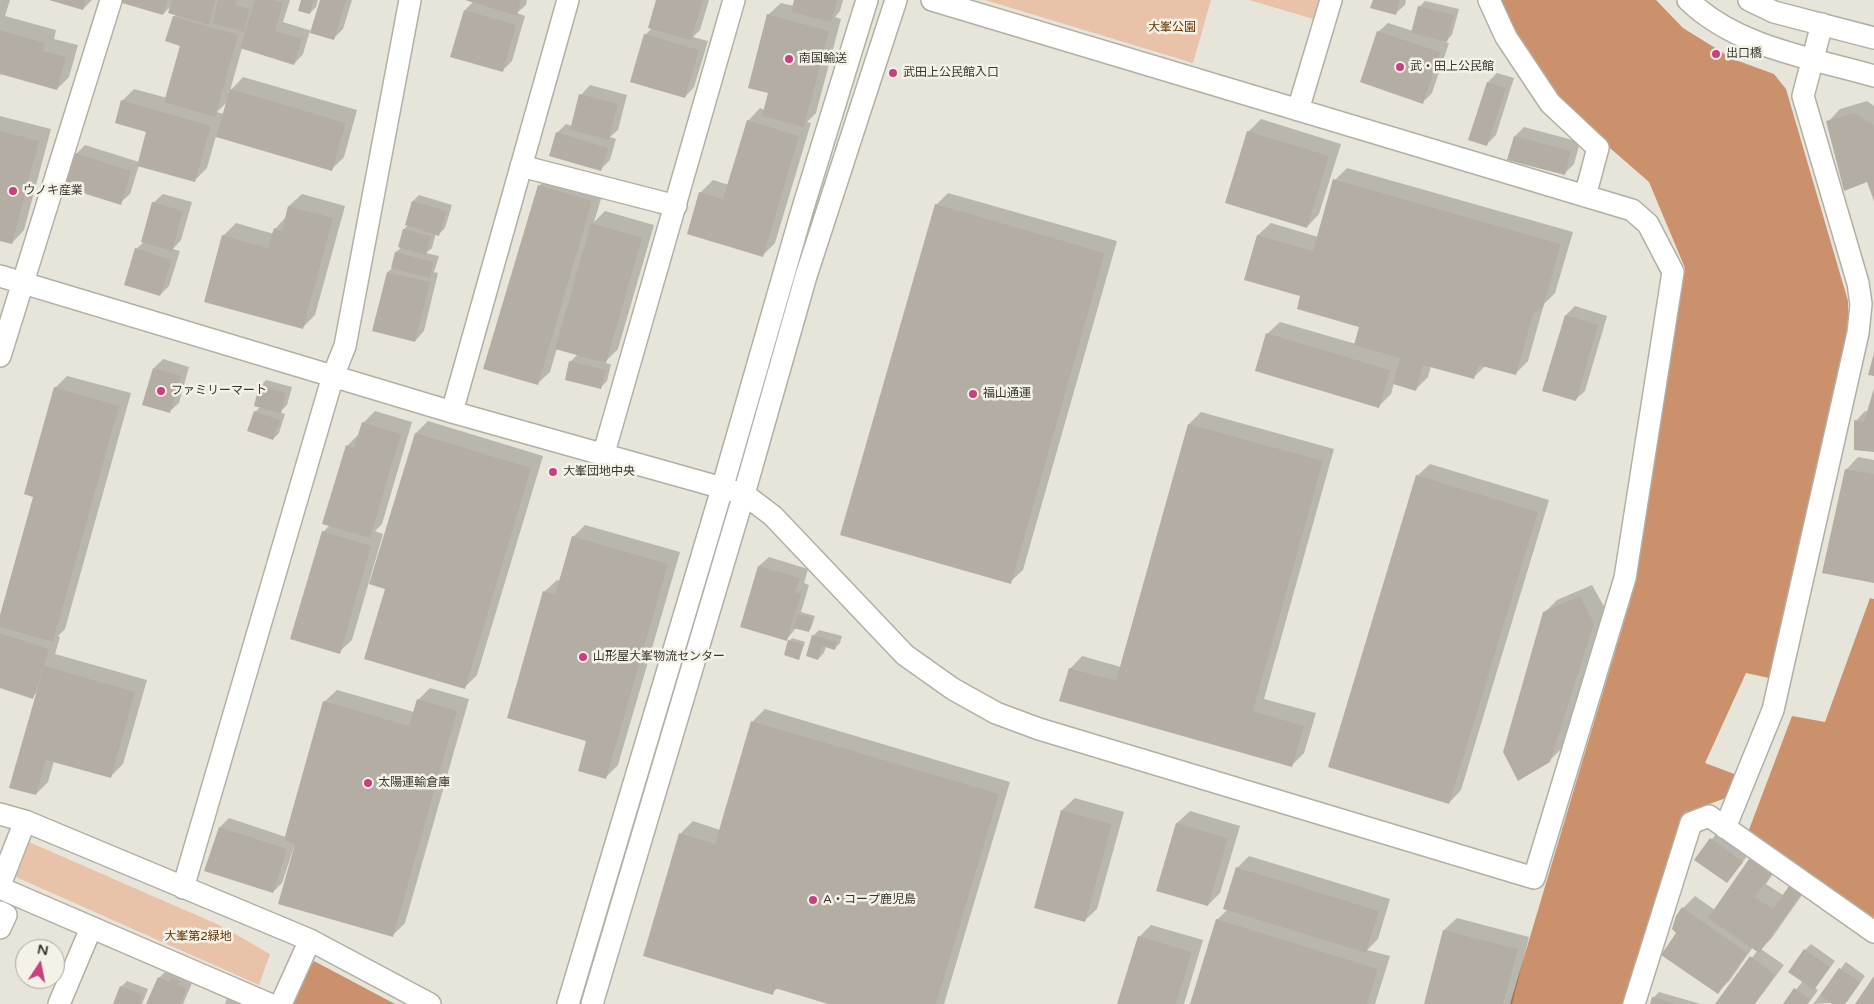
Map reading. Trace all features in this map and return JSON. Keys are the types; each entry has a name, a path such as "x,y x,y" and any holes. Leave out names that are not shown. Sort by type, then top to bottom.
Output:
{"street":[{"path":"0,356 110,0"},
{"path":"182,888 333,376 345,346 410,0"},
{"path":"452,412 568,0"},
{"path":"603,456 734,0"},
{"path":"568,1004 722,490 802,211 867,0"},
{"path":"592,1004 744,494 806,276 896,0"},
{"path":"0,276 452,412 722,490 744,494 773,516 905,655 953,689 996,713 1039,729 1534,878 1625,578 1673,272 1648,224 1632,210 932,0"},
{"path":"1298,110 1331,0"},
{"path":"1489,0 1506,37 1550,103 1598,148 1585,196"},
{"path":"1688,0 1719,24 1764,45 1874,76"},
{"path":"1749,0 1774,12 1874,38"},
{"path":"1725,828 1773,710 1859,324 1861,304 1858,283 1803,96 1811,58 1822,24"},
{"path":"520,166 676,206"},
{"path":"0,814 25,821 310,940 430,1004"},
{"path":"1634,1004 1691,823 1710,816 1874,932"},
{"path":"25,821 0,887 269,1004"},
{"path":"0,912 6,915 0,928"},
{"path":"58,1004 91,928"},
{"path":"281,1004 310,940"}],"green space":[{"name":"大峯公園","path":"985,0 1211,0 1193,63"},
{"path":"1249,0 1323,0 1317,20"},
{"name":"大峯第2緑地","path":"29,842 219,925 270,954 259,985 16,877"}],"shaded area":[{"path":"1497,0 1656,0 1683,28 1733,59 1774,74 1786,89 1848,301 1848,325 1769,678 1746,673 1705,763 1737,775 1726,798 1684,813 1625,1004 1510,1004 1635,585 1685,268 1649,182 1556,101 1510,29"},
{"path":"1870,598 1874,599 1874,922 1747,835 1792,716 1825,722"},
{"path":"314,961 395,1004 289,1004"}],"building":[{"path":"49,0 86,0 83,10"},
{"path":"123,0 168,0 163,15 122,3"},
{"path":"172,0 216,0 209,25 168,13"},
{"path":"218,0 237,0 235,5 250,9 244,32 212,23"},
{"path":"255,0 273,0 283,3 275,31 302,39 294,65 240,48"},
{"path":"301,0 314,0 310,14 298,11"},
{"path":"320,0 346,0 334,40 310,33"},
{"path":"465,0 521,0 517,16"},
{"path":"656,0 703,0 691,40 648,28"},
{"path":"794,0 837,0 831,22 791,12"},
{"path":"1373,0 1400,0 1396,15 1370,8"},
{"path":"1418,6 1454,15 1447,42 1411,33"},
{"path":"464,10 516,25 503,72 450,57"},
{"name":"南国輸送","path":"767,14 829,31 804,127 762,116 768,93 748,88"},
{"path":"173,16 238,35 215,117 164,102 180,46 165,41"},
{"path":"0,30 45,43 43,51 66,57 57,90 0,74"},
{"name":"武・田上公民館","path":"1377,31 1440,52 1423,104 1360,82"},
{"path":"644,34 699,50 685,98 630,82"},
{"path":"1487,82 1506,88 1487,146 1468,140"},
{"path":"230,89 346,123 332,171 216,137"},
{"path":"579,94 618,104 609,140 570,130"},
{"path":"121,100 211,126 195,182 137,166 146,132 115,123"},
{"path":"1854,113 1874,125 1874,201 1867,182 1844,191 1826,121"},
{"path":"747,120 799,136 763,257 687,234 699,192 723,199"},
{"name":"ウノキ産業","path":"0,131 39,141 12,244 0,241"},
{"path":"1247,131 1329,156 1307,228 1225,203"},
{"path":"556,132 608,148 601,171 549,156"},
{"path":"1514,136 1571,151 1565,175 1507,160"},
{"path":"75,153 131,171 121,205 64,187"},
{"path":"1333,179 1561,244 1543,307 1533,314 1516,375 1478,365 1474,379 1423,365 1416,391 1393,384 1400,358 1354,345 1359,327 1297,309 1300,296 1244,280 1257,235 1313,251"},
{"path":"538,185 592,201 538,385 483,369"},
{"path":"412,201 447,211 439,236 405,225"},
{"path":"152,202 183,211 172,251 141,242"},
{"name":"福山通運","path":"935,204 1105,253 1011,584 840,535"},
{"path":"288,206 333,218 303,329 204,302 222,235 268,248 274,228 282,231"},
{"path":"591,223 642,238 606,363 555,349"},
{"path":"403,229 431,236 426,255 398,247"},
{"path":"135,248 172,260 160,296 124,285"},
{"path":"395,252 434,262 430,278 391,268"},
{"path":"387,272 430,282 415,342 372,331"},
{"path":"1565,315 1598,325 1576,401 1542,391"},
{"path":"1266,333 1390,370 1379,408 1255,371"},
{"path":"1874,353 1874,376 1868,375"},
{"path":"569,361 606,370 601,389 565,380"},
{"name":"ファミリーマート","path":"153,368 181,376 170,413 142,405"},
{"path":"259,385 286,393 281,413 254,406"},
{"path":"54,387 119,406 53,642 0,627 0,615 33,497 24,494"},
{"path":"1874,388 1874,452 1854,450 1854,420 1864,422"},
{"path":"254,411 280,420 273,440 247,431"},
{"path":"362,422 401,434 370,538 322,524 346,445 354,448"},
{"path":"1188,424 1323,461 1253,711 1304,726 1292,767 1059,701 1069,668 1116,681"},
{"path":"415,433 531,468 465,689 364,659 385,589 369,584"},
{"path":"1845,469 1874,474 1874,583 1822,573"},
{"path":"1416,475 1538,512 1449,804 1328,767"},
{"path":"322,531 371,546 340,654 290,639"},
{"name":"山形屋大峯物流センター","path":"572,536 668,564 606,779 578,771 586,741 507,718 543,591 555,595"},
{"path":"758,566 800,578 795,592 801,594 787,641 740,627"},
{"path":"1580,596 1594,623 1550,762 1518,781 1503,752 1543,612"},
{"path":"797,614 813,618 809,632 793,628"},
{"path":"0,633 49,649 33,699 0,688"},
{"path":"812,635 837,642 835,650 822,646 818,660 806,656"},
{"path":"788,640 804,644 799,660 784,655"},
{"path":"44,666 135,692 111,778 46,760 36,795 9,788"},
{"name":"太陽運輸倉庫","path":"417,699 457,711 393,937 278,904 295,844 284,840 323,701 409,726"},
{"name":"A・コープ鹿児島","path":"751,721 999,794 936,1004 828,1004 775,988 773,995 643,956 679,833 715,844"},
{"path":"1061,810 1112,824 1085,922 1034,908"},
{"path":"1176,823 1228,838 1208,906 1156,891"},
{"path":"219,827 287,849 273,893 204,871"},
{"path":"1710,838 1743,862 1727,883 1694,860"},
{"path":"1749,859 1771,874 1755,897 1773,909 1789,886 1801,894 1759,953 1708,918"},
{"path":"1236,867 1379,911 1366,953 1223,909"},
{"path":"1682,907 1747,953 1718,994 1661,955 1676,933 1672,929 1676,916"},
{"path":"1216,919 1378,969 1367,1004 1190,1004"},
{"path":"1443,930 1518,949 1503,1004 1424,1004"},
{"path":"1138,936 1192,952 1176,1004 1117,1004"},
{"path":"1804,949 1830,967 1814,990 1788,972"},
{"path":"1750,956 1775,975 1754,1004 1715,1004"},
{"path":"1839,968 1860,982 1845,1004 1832,1004 1820,995"},
{"path":"1874,976 1874,1004 1855,1004"},
{"path":"158,977 170,982 172,978 180,981 178,985 187,989 180,1004 146,1004"},
{"path":"120,986 143,995 139,1004 113,1004"},
{"path":"1794,988 1810,999 1807,1004 1783,1004"},
{"path":"1652,997 1674,1003 1674,1004 1650,1004"}],"place":[{"name":"出口橋","path":"1716,54"},
{"name":"南国輸送","path":"789,59"},
{"name":"武・田上公民館","path":"1400,67"},
{"name":"武田上公民館入口","path":"893,73"},
{"name":"ウノキ産業","path":"13,191"},
{"name":"ファミリーマート","path":"161,391"},
{"name":"福山通運","path":"973,394"},
{"name":"大峯団地中央","path":"553,472"},
{"name":"山形屋大峯物流センター","path":"583,657"},
{"name":"太陽運輸倉庫","path":"368,783"},
{"name":"A・コープ鹿児島","path":"813,900"}]}
